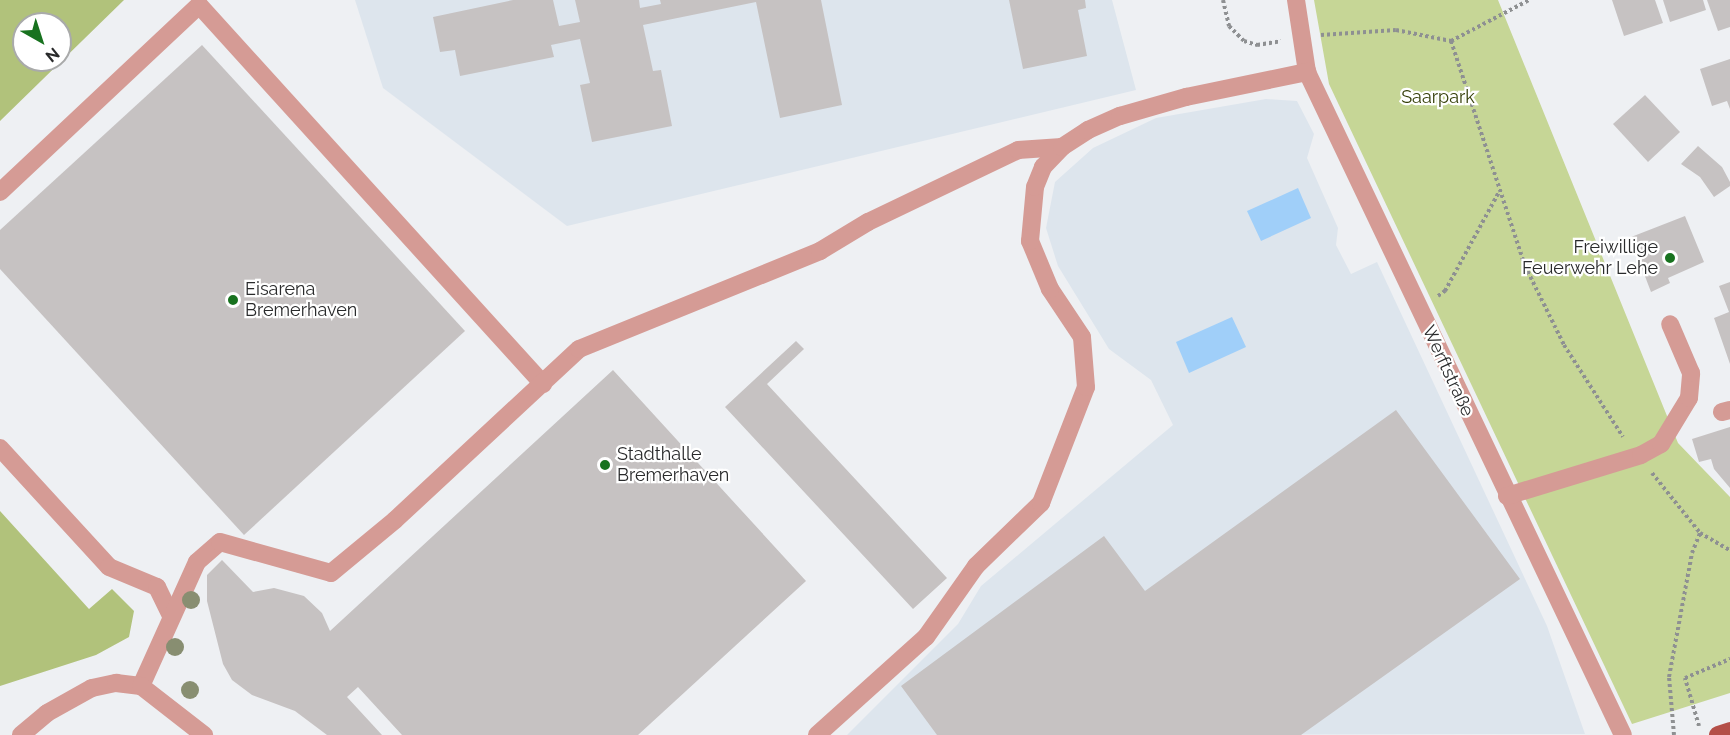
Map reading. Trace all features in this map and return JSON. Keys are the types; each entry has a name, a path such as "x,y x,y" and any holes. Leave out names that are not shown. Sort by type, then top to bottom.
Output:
{"main road":[{"path":"1718,735 1730,731"}],"street":[{"name":"Werftstraße","path":"1296,0 1306,72 1623,735"},
{"path":"0,192 199,4 543,384"},
{"path":"817,735 926,637 976,566 1041,503 1086,387 1082,337 1050,289 1030,241 1035,187 1043,167 1062,147 1088,130 1120,117 1185,98 1306,72"},
{"path":"141,686 196,562 220,543 331,573 543,384 579,349 820,251 868,222 1018,150 1062,147"},
{"path":"1507,496 1641,455 1661,444 1689,398 1691,374 1670,324"},
{"path":"0,447 109,567 157,587 171,616"},
{"path":"21,735 47,713 92,688 116,684 141,686 204,735"}],"path":[{"path":"1223,0 1230,26 1244,41 1257,45 1300,37 1396,30 1451,41 1529,0"},
{"path":"1451,41 1525,266 1564,345 1617,431 1641,455 1700,534 1730,550"},
{"path":"1419,309 1445,291 1500,191"},
{"path":"1674,735 1669,677 1692,553 1700,534"},
{"path":"1701,735 1685,678 1730,659"}],"shaded area":[{"path":"355,0 1112,0 1136,90 567,226 383,88"},
{"path":"1266,99 1297,101 1314,134 1307,158 1338,228 1336,245 1351,274 1377,262 1547,626 1585,734 847,735 958,624 981,586 1173,425 1151,380 1109,349 1058,266 1046,228 1055,182 1093,148 1156,118"}],"green space":[{"path":"0,0 124,0 72,51 72,12 12,12 12,72 50,72 0,121"},
{"name":"Saarpark","path":"1314,0 1498,0 1678,443 1730,497 1730,693 1632,724 1329,84"},
{"path":"0,511 89,609 112,589 134,611 129,637 96,655 0,686"}],"water":[{"path":"1298,188 1311,218 1261,241 1247,211"},
{"path":"1232,317 1246,347 1189,373 1176,342"}],"building":[{"path":"513,0 553,0 559,26 580,22 575,0 639,0 640,8 661,4 660,0 821,0 842,105 780,118 756,2 643,25 653,71 661,70 672,126 592,142 580,85 590,83 580,39 551,45 554,57 460,76 455,50 440,52 433,17"},
{"path":"1009,0 1085,0 1086,8 1078,10 1087,56 1023,69"},
{"path":"1612,0 1655,0 1663,23 1624,36"},
{"path":"1663,0 1703,0 1706,10 1670,22"},
{"path":"1707,0 1730,0 1730,27 1718,31"},
{"name":"Eisarena Bremerhaven","path":"202,45 465,331 244,535 0,269 0,230"},
{"path":"1730,59 1730,109 1727,101 1712,106 1700,69"},
{"path":"1645,95 1680,132 1648,162 1613,124"},
{"path":"1698,146 1722,167 1730,182 1730,186 1714,197 1700,177 1681,164"},
{"name":"Freiwillige Feuerwehr Lehe","path":"1685,216 1704,262 1668,278 1670,283 1651,292 1635,250 1631,252 1626,239"},
{"path":"1730,282 1730,364 1714,318 1729,312 1719,286"},
{"path":"796,341 804,349 767,384 947,578 913,609 725,407"},
{"name":"Stadthalle Bremerhaven","path":"613,370 806,581 638,735 402,735 358,687 347,697 382,735 327,735 295,711 252,695 232,680 223,664 207,601 207,575 222,560 253,592 274,588 304,596 322,613 330,631"},
{"path":"1396,410 1520,579 1301,735 937,735 901,686 1104,536 1145,591"},
{"path":"1730,427 1730,488 1714,469 1711,459 1699,462 1692,439"}],"place":[{"name":"Freiwillige Feuerwehr Lehe","path":"1670,258"},
{"name":"Eisarena Bremerhaven","path":"233,300"},
{"name":"Stadthalle Bremerhaven","path":"605,465"}]}
